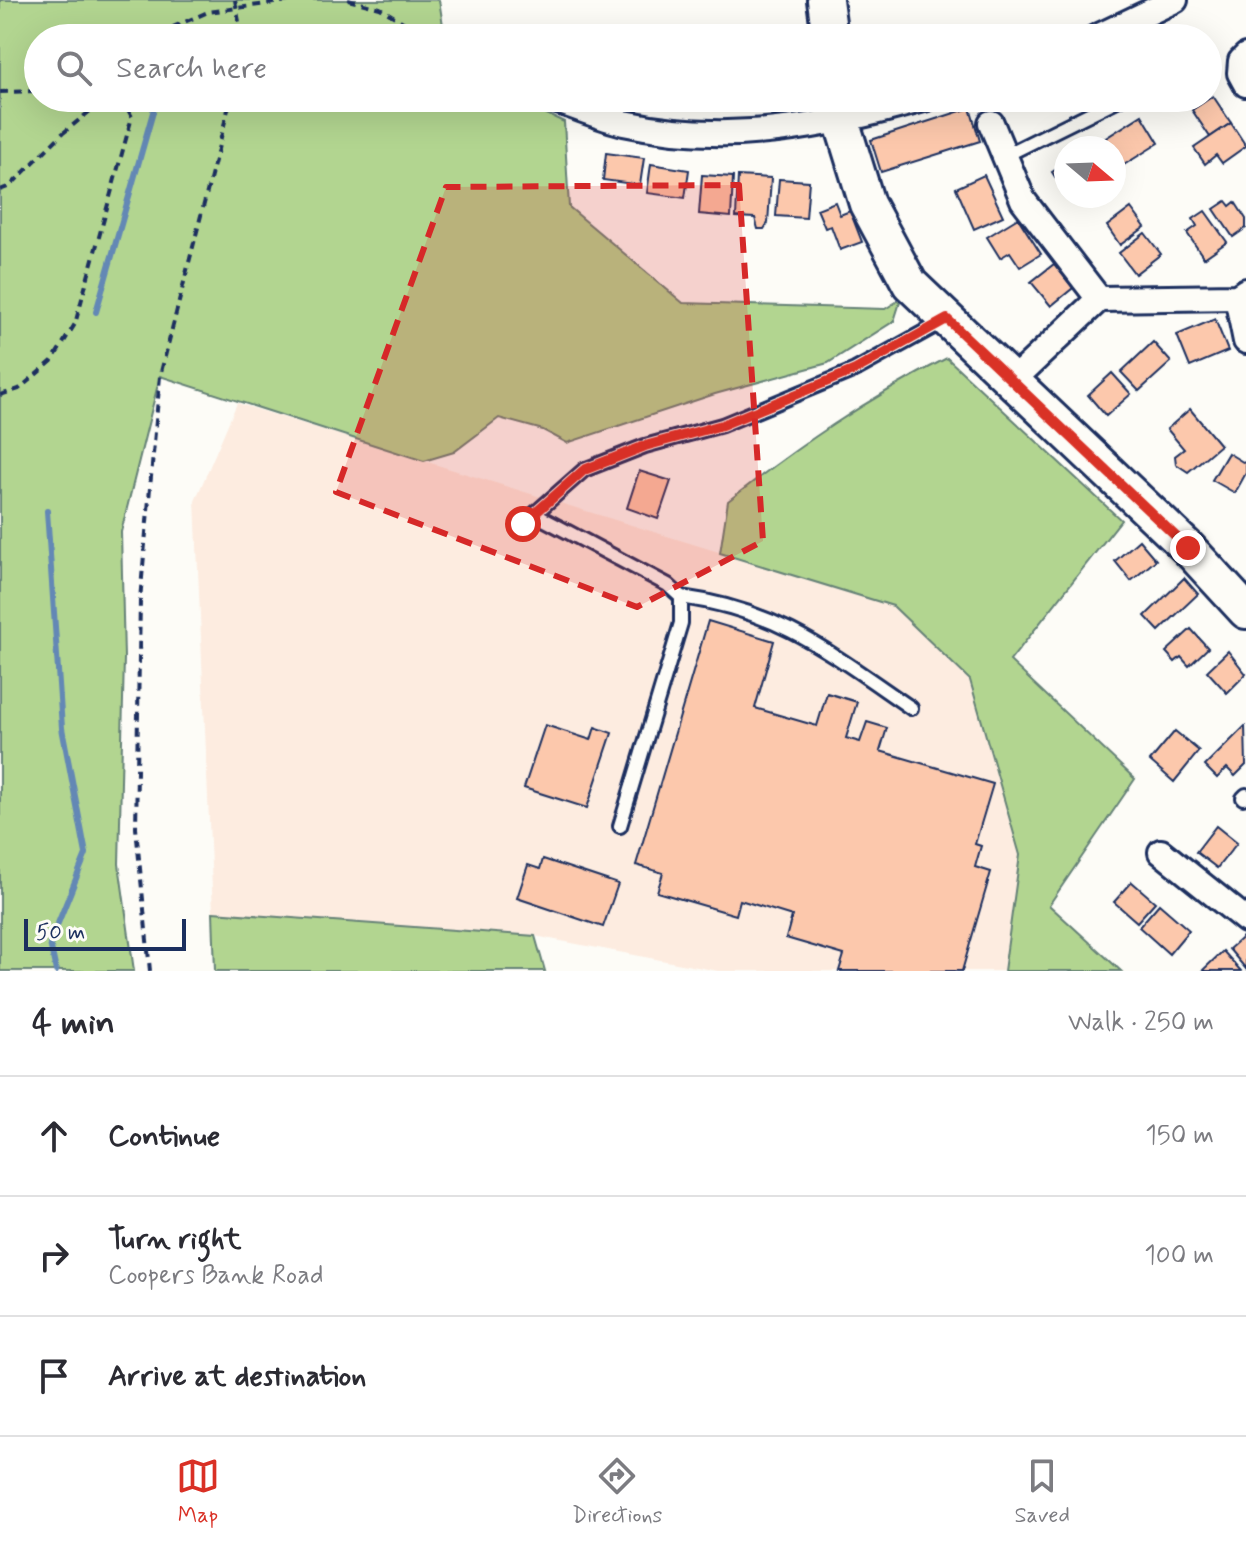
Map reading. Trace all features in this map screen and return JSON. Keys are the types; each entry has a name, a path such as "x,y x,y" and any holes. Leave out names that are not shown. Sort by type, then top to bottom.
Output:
{"street":[{"path":"825,0 828,24"},
{"path":"1124,24 1175,0"},
{"path":"590,112 623,123 677,131 765,133 833,112"},
{"path":"841,112 867,204 910,284 1188,548 1246,611"},
{"path":"991,123 1023,200 1099,299"},
{"path":"1012,381 1099,299 1241,294 1246,341"},
{"path":"1161,852 1246,920"}],"lane":[{"path":"1004,156 1093,112"},
{"path":"523,524 584,470 645,446 722,425 855,370 947,319"},
{"path":"534,514 668,585 681,597 717,601 771,619 819,645 911,708"},
{"path":"620,826 681,623 681,597"}],"path":[{"path":"235,0 240,24"},
{"path":"180,24 208,12 296,0"},
{"path":"348,0 380,8 406,24"},
{"path":"0,92 24,91"},
{"path":"0,190 10,186 89,112"},
{"path":"0,395 19,389 52,361 75,324 132,117 129,112"},
{"path":"150,971 136,828 140,600 160,376 227,112"}],"highlighted area":[{"path":"739,185 763,541 637,607 336,492 446,187"}],"shaded area":[{"path":"237,403 893,606 970,680 1020,855 1004,971 718,971 535,936 213,912 195,501"}],"green space":[{"path":"0,0 439,0 443,24 24,24 24,112 542,112 564,122 569,207 683,303 885,309 901,299 894,321 828,363 715,394 567,443 543,430 499,418 454,452 424,461 160,376 121,532 124,658 119,864 134,971 0,971"},
{"path":"947,358 1121,520 1010,661 1135,779 1049,905 1121,971 1004,971 1020,855 970,680 893,606 720,553 728,501 834,424"},
{"path":"213,912 535,936 545,971 215,971"}],"building":[{"path":"1222,110 1231,123 1210,137 1193,112 1222,112"},
{"path":"958,112 971,112 980,141 881,172 871,140"},
{"path":"1142,115 1159,143 1126,164 1126,136 1109,136"},
{"path":"1231,123 1246,146 1222,163 1216,155 1205,164 1194,148"},
{"path":"606,153 644,158 640,185 603,180"},
{"path":"651,164 689,170 685,198 647,193"},
{"path":"702,175 733,177 731,217 699,214"},
{"path":"984,175 1003,216 974,229 956,188"},
{"path":"738,176 771,178 768,223 764,229 758,229 755,218 736,217"},
{"path":"779,179 809,181 806,218 776,216"},
{"path":"1226,201 1230,206 1235,202 1246,219 1246,228 1233,237 1214,209"},
{"path":"835,202 840,215 850,211 862,242 840,250 831,226 825,228 817,209"},
{"path":"1131,208 1145,227 1120,245 1107,226"},
{"path":"1205,211 1227,242 1204,258 1187,233 1197,226 1193,219"},
{"path":"1018,218 1041,254 1020,267 1010,252 1000,258 987,237"},
{"path":"1145,233 1161,254 1135,274 1119,253"},
{"path":"1054,264 1073,288 1051,306 1031,282"},
{"path":"1215,319 1228,351 1190,367 1177,335"},
{"path":"1153,342 1171,362 1139,391 1121,372"},
{"path":"1112,373 1131,394 1106,416 1088,395"},
{"path":"1190,409 1220,445 1188,472 1176,464 1175,456 1184,449 1167,429"},
{"path":"1228,453 1246,464 1246,473 1235,493 1212,480"},
{"path":"639,471 671,481 658,519 627,508"},
{"path":"1139,540 1156,560 1131,581 1115,561"},
{"path":"1184,578 1198,594 1159,631 1145,616"},
{"path":"708,621 774,641 755,708 817,726 827,693 857,702 846,738 860,742 867,722 887,728 880,751 993,784 975,844 981,846 975,867 991,872 962,971 839,971 844,955 786,938 792,916 740,900 736,915 657,892 663,873 636,865"},
{"path":"1191,629 1208,648 1189,666 1181,657 1175,662 1166,652"},
{"path":"1228,651 1246,674 1227,693 1207,671"},
{"path":"545,725 591,740 595,727 612,733 587,808 524,788"},
{"path":"1245,726 1246,765 1235,776 1227,768 1217,778 1205,766"},
{"path":"1175,731 1199,751 1174,782 1150,761"},
{"path":"1216,826 1237,843 1217,868 1196,852"},
{"path":"543,859 618,884 603,927 517,898 528,865 540,869"},
{"path":"1132,882 1155,902 1137,922 1114,902"},
{"path":"1159,904 1189,930 1169,954 1139,927"},
{"path":"1246,934 1246,969 1229,949"},
{"path":"1223,951 1241,971 1203,970"}],"waterway":[{"path":"96,312 153,112"},
{"path":"47,511 62,728 86,854 50,943 56,971"}],"route":[{"path":"523,524 584,470 645,446 722,425 855,370 947,319 1188,548"}]}
